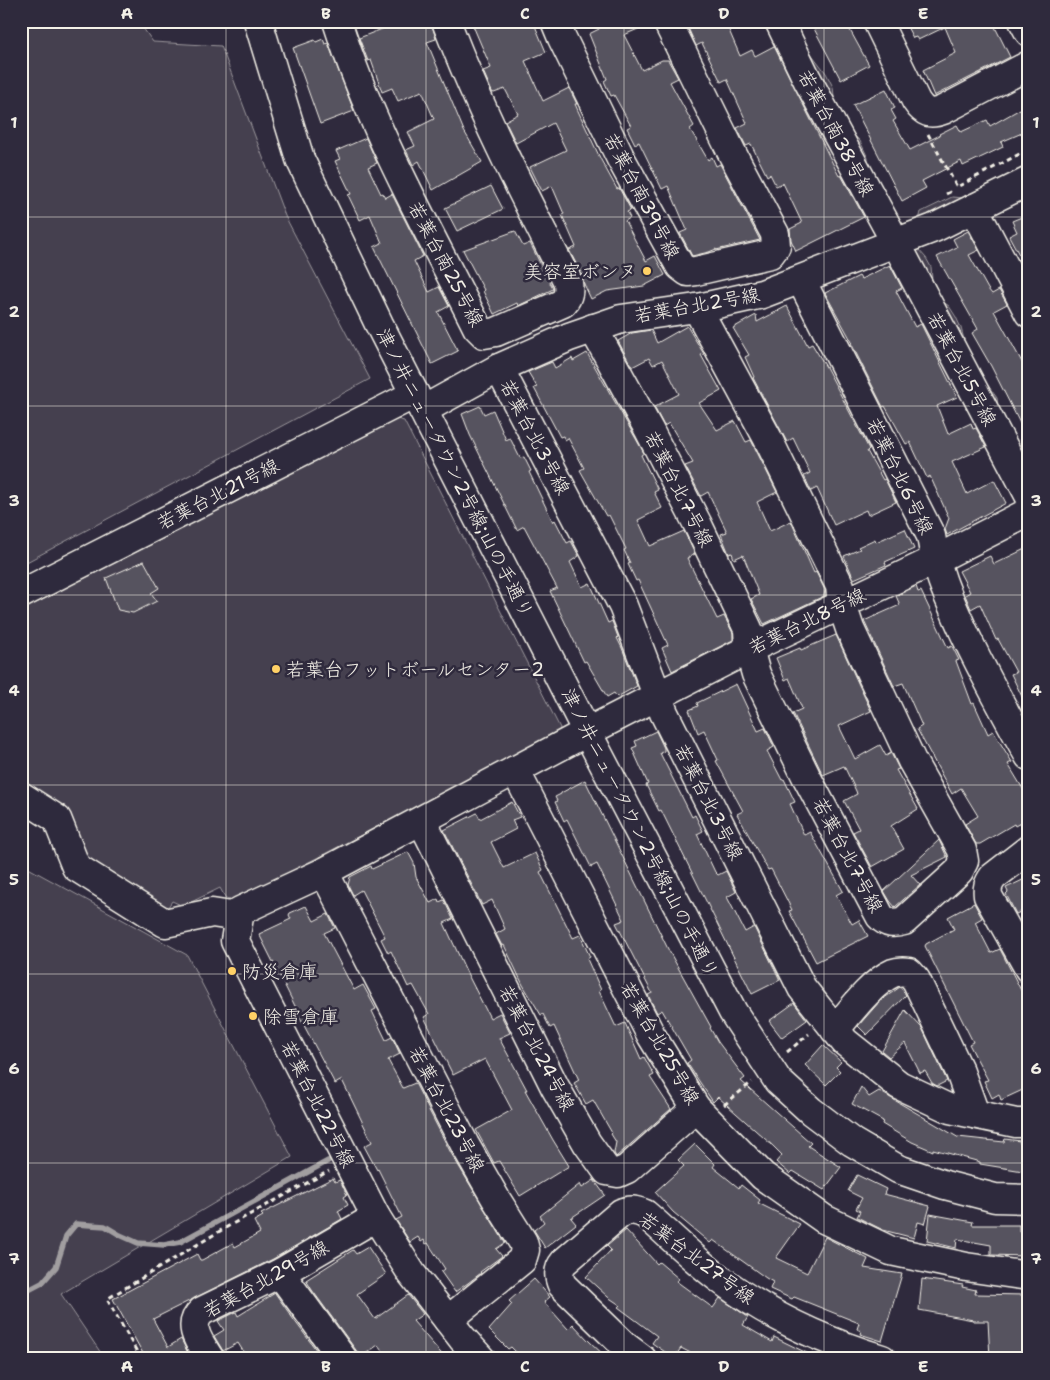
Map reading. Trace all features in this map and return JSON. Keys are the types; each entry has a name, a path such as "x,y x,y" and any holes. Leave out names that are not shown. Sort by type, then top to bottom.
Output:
{"street":[{"name":"津ノ井ニュータウン2号線;山の手通り","path":"258,21 300,159 379,324 587,732 733,1012 778,1081 812,1112 852,1142 898,1168 945,1185 996,1198 1029,1199"},
{"name":"若葉台南25号線","path":"337,21 348,55 375,122 403,183 477,327 484,334 488,334 563,303 567,298 569,289 568,282 497,143 474,93 446,21"},
{"name":"若葉台南39号線","path":"555,21 621,159 680,266 688,272 696,271 770,254 776,246 775,234 667,21"},
{"name":"若葉台南38号線","path":"779,21 807,79 896,243"},
{"path":"877,21 916,101 926,112 935,113 943,110 1029,65"},
{"path":"1023,21 1029,32"},
{"name":"若葉台北2号線","path":"419,402 569,337 621,319 697,308 762,294 801,280 934,228 1029,181"},
{"path":"974,208 1029,313"},
{"name":"若葉台北5号線","path":"896,243 1029,496"},
{"name":"若葉台北6号線","path":"801,280 931,536 941,583 983,673 1029,756"},
{"name":"若葉台北7号線","path":"593,328 697,523 748,629 749,649 756,674 802,768 880,916 894,924 904,920 959,871 964,861 964,856 912,761 850,629 842,605 840,586 789,481 697,308"},
{"name":"若葉台北3号線","path":"499,368 623,606 659,695 664,713 802,988 845,1042 899,1085 950,1109 1016,1123 1029,1123"},
{"name":"若葉台北21号線","path":"21,594 419,402"},
{"name":"若葉台北8号線","path":"587,732 749,649 935,560 1029,512"},
{"path":"21,796 57,819 76,867 165,923 212,912 238,917 240,911 324,872 587,732"},
{"name":"若葉台北25号線","path":"515,770 651,1035 702,1114 763,1176 824,1219 891,1250 966,1267 1029,1276"},
{"name":"若葉台北24号線","path":"422,821 555,1087 587,1143 607,1171 618,1173 627,1169 702,1114"},
{"path":"1029,849 993,877 987,888 988,896 1029,970"},
{"name":"若葉台北23号線","path":"324,872 465,1145 496,1200 523,1242 525,1250 522,1260 448,1320"},
{"name":"若葉台北22号線","path":"238,917 235,941 376,1217 412,1274 481,1359"},
{"path":"830,1025 887,977 900,971 909,972 916,980 960,1072 975,1114"},
{"name":"若葉台北27号線","path":"642,1359 626,1347 562,1285 559,1276 560,1266 564,1262 620,1213 626,1210 646,1214 723,1282 758,1305 793,1324 845,1347 882,1359"},
{"name":"若葉台北29号線","path":"210,1359 196,1335 194,1320 197,1315 280,1272 376,1217"},
{"path":"280,1272 343,1359"}],"path":[{"path":"926,112 924,126 957,187 1029,149"},
{"path":"784,1054 830,1025"},
{"path":"702,1114 756,1079"},
{"path":"140,1359 107,1299 225,1228 346,1161"}],"shaded area":[{"path":"21,21 138,21 153,42 221,46 285,216 370,379 21,565"},
{"path":"792,21 798,21 802,39 826,73 833,87 835,105 847,129 860,141 868,158 868,173"},
{"path":"952,197 963,198 968,202 918,224 921,212"},
{"path":"918,249 931,267 932,279 943,302 949,306 956,317 966,347 981,376 997,398 999,413 1012,438 1029,458 1029,472 917,252"},
{"name":"若葉台フットボールセンター2","path":"397,419 404,421 560,728 558,734 231,902 225,897 220,888 183,906 172,901 162,916 82,862 21,791 21,611"},
{"path":"21,864 187,955 292,1157 61,1294 105,1359 21,1359"}],"building":[{"path":"414,21 431,21 436,39 427,42 464,131 482,162 433,190 419,161 413,165 406,150 415,146 408,132 434,119 422,91 398,101 392,88 382,92 371,60 368,61 359,38 400,22 401,26"},
{"path":"471,21 533,21 546,52 525,61 543,101 569,88 601,160 631,210 627,212 630,218 625,221 646,261 655,256 665,275 644,286 607,291 591,299 582,275 569,250 576,247 552,186 542,191 530,167 566,150 553,123 516,143 505,121 518,114 505,89 492,92 483,71 491,68"},
{"path":"607,21 652,21 652,23 624,35 642,70 662,60 668,60 678,78 670,82 694,126 690,129 708,160 712,157 716,166 720,164 760,240 692,256 680,233 687,230 668,186 662,189 639,142 635,144 627,128 631,126 614,95 611,96 604,81 607,79 589,34 599,29 598,25"},
{"path":"685,21 725,21 740,56 752,50 755,56 774,46 839,176 841,175 864,217 796,251 791,240 790,229 802,223 783,183 776,186 770,174 767,176 751,144 746,146 737,128 747,123 727,79 721,82 702,43 696,46"},
{"path":"810,21 845,21 869,65 841,80"},
{"path":"904,21 992,21 1010,57 934,96 923,70 956,53 945,27 918,40 916,37 913,38"},
{"path":"323,39 325,44 328,43 354,111 320,124 293,48"},
{"path":"886,89 895,108 891,110 896,119 893,121 910,150 957,125 961,132 987,120 990,126 1029,104 1029,130 1001,142 1003,147 963,166 961,161 922,181 926,188 902,201 853,105"},
{"path":"366,138 377,163 368,167 381,194 383,193 385,198 392,194 423,256 414,261 429,292 439,287 449,306 438,312 458,351 432,364 374,247 382,243 370,215 360,220 348,195 351,194 335,161 340,159 336,151"},
{"path":"491,186 503,209 457,231 445,208"},
{"path":"1029,214 1029,273 1009,236 1017,232 1012,221"},
{"path":"515,231 523,246 530,243 553,289 518,306 517,303 494,314 463,250"},
{"path":"968,231 979,250 969,255 988,289 992,294 999,290 1007,304 994,311 1029,375 1029,441 972,333 978,329 937,257 957,247 953,239"},
{"path":"890,265 902,288 896,291 915,327 921,324 957,397 937,406 948,434 971,423 973,429 976,428 986,447 952,462 967,494 994,480 1006,503 947,535 945,529 949,518 930,476 927,478 910,442 906,444 885,406 883,407 852,342 825,293 859,276 861,279"},
{"path":"787,306 808,346 812,344 826,367 869,449 867,451 883,480 885,479 896,502 868,515 866,510 834,525 817,488 811,491 804,476 810,473 793,438 787,442 753,378 745,357 749,355 733,328 756,315 757,322"},
{"path":"687,326 704,354 701,355 721,391 699,403 717,430 735,421 746,442 751,440 777,492 757,502 770,531 791,521 814,573 816,572 825,590 824,596 764,624 751,599 759,595 743,555 734,559 732,553 729,554 721,534 727,532 708,492 701,496 685,466 693,463 669,423 664,426 654,407 679,394 662,360 653,365 649,358 632,367 618,341 632,333 651,330 657,343"},
{"path":"587,353 644,453 641,455 658,490 654,492 662,508 638,520 650,546 684,531 695,554 687,558 717,619 724,616 733,633 733,640 672,671 662,648 668,645 638,580 636,581 628,564 630,563 624,550 626,549 609,515 606,516 580,470 584,468 568,438 565,440 563,436 560,437 534,388 537,387 528,372 552,362 555,368 572,358 573,361"},
{"path":"480,406 484,414 493,410 506,440 510,438 520,458 524,457 531,471 529,472 553,522 555,520 567,543 571,541 579,556 570,562 582,587 590,583 608,623 612,621 637,686 617,697 614,693 607,697 586,661 584,662 550,591 557,588 524,526 517,530 470,435 462,414"},
{"path":"905,529 914,549 885,562 886,565 854,579 844,556 860,549 858,547 875,539 876,542"},
{"path":"1029,547 1029,711 1011,674 1016,672 998,639 996,640 980,604 971,609 965,595 970,592 959,571 990,556 994,564"},
{"path":"144,561 159,588 151,593 157,601 133,613 118,610 106,578"},
{"path":"916,586 918,592 921,591 948,648 952,646 959,660 956,661 972,704 974,703 988,734 993,731 1012,762 1008,764 1029,799 1029,818 1015,826 1014,824 980,844 976,844 965,824 978,816 961,788 952,794 917,729 922,726 903,683 894,686 864,621 900,605 896,596"},
{"path":"836,635 871,711 839,726 855,759 880,745 886,756 891,753 899,769 896,770 918,809 891,826 904,849 872,867 853,832 859,829 844,801 857,794 856,791 844,766 823,775 793,713 802,709 801,706 789,678 785,680 776,658"},
{"path":"736,684 758,731 765,728 774,747 767,751 795,802 790,804 804,835 810,832 843,891 836,895 852,924 859,920 868,936 816,962 789,911 792,910 771,869 768,870 737,814 743,811 716,761 718,760 704,730 698,733 689,710 698,706 697,703"},
{"path":"656,731 664,748 664,751 660,753 692,817 695,815 703,831 697,834 715,872 718,875 726,871 736,892 727,897 745,932 754,927 780,980 752,994 661,810 659,811 646,785 648,784 632,748 637,746 635,741"},
{"path":"585,780 669,951 710,1028 745,1078 741,1081 811,1143 808,1146 841,1167 824,1190 793,1171 790,1174 776,1162 782,1155 773,1146 718,1097 713,1102 687,1063 691,1060 662,1010 657,1013 648,995 652,993 616,923 624,920 597,864 591,867 567,819 564,821 555,802 557,801 555,797"},
{"path":"512,802 520,817 512,820 516,829 491,842 504,868 535,853 543,870 540,872 573,938 580,935 590,957 587,959 601,990 599,991 616,1027 625,1023 641,1059 644,1057 654,1075 650,1077 671,1109 616,1157 614,1153 616,1142 612,1133 593,1100 586,1104 574,1083 579,1080 554,1026 550,1028 543,1014 541,1015 523,985 504,945 502,946 496,934 505,929 492,900 482,905 444,830 477,813 480,819"},
{"path":"939,840 947,857 911,875 920,885 895,907 884,891"},
{"path":"408,852 414,863 416,877 430,903 438,899 439,902 444,900 453,919 444,923 467,973 490,1018 500,1013 510,1033 499,1038 527,1090 525,1090 569,1166 520,1196 499,1161 494,1163 476,1130 512,1110 485,1059 453,1075 424,1017 429,1014 413,985 408,987 391,951 388,953 381,939 385,937 361,890 353,895 348,885 350,877 371,866 372,869"},
{"path":"1029,877 1029,908 1016,914 1006,894 1008,892 1006,888"},
{"path":"974,903 982,918 975,922 991,953 1000,949 1029,1006 1029,1087 1001,1100 999,1094 992,1098 984,1081 988,1080 969,1044 973,1042 925,946 954,929 948,917"},
{"path":"306,906 314,921 328,914 335,928 324,933 354,990 363,985 376,1009 372,1011 386,1040 392,1037 400,1054 388,1060 403,1088 415,1083 451,1153 505,1243 496,1249 502,1256 455,1292 441,1272 445,1269 428,1243 426,1244 424,1240 421,1242 418,1237 410,1242 396,1220 402,1217 364,1146 372,1142 342,1080 335,1084 259,934 291,919 290,913"},
{"path":"900,987 906,995 867,1035 858,1026 880,1001"},
{"path":"794,1003 807,1020 782,1038 769,1021"},
{"path":"905,1010 922,1028 947,1081 937,1086 932,1083 925,1071 920,1073 905,1043 889,1057 882,1051"},
{"path":"823,1045 841,1062 836,1067 840,1071 826,1085 805,1065"},
{"path":"861,1087 869,1097 879,1091 959,1138 1004,1142 1005,1139 1020,1141 1020,1144 1029,1145 1029,1172 980,1164 980,1162 933,1149 933,1151 912,1142 882,1124 883,1121 852,1104"},
{"path":"695,1144 715,1164 713,1167 739,1188 741,1185 760,1200 758,1203 800,1224 776,1258 807,1273 825,1237 868,1259 864,1268 902,1274 882,1341 860,1334 861,1331 857,1329 859,1323 770,1289 773,1282 713,1240 710,1243 673,1212 655,1192 684,1166 678,1160"},
{"path":"857,1175 886,1189 884,1194 930,1206 925,1224 918,1222 914,1238 883,1230 857,1217 860,1211 856,1209 862,1198 848,1191"},
{"path":"333,1178 335,1182 340,1180 347,1195 344,1197 348,1205 338,1211 342,1219 273,1259 153,1319 168,1347 181,1339 191,1359 146,1359 113,1299 197,1254 200,1260 202,1260 233,1243 235,1247 260,1233 254,1221 263,1216 261,1214"},
{"path":"594,1180 605,1195 571,1218 576,1224 545,1248 534,1230 544,1222 540,1216 580,1184 582,1188"},
{"path":"930,1214 973,1222 972,1225 1019,1225 1019,1232 1024,1232 1025,1256 991,1255 991,1245 957,1239 956,1248 927,1241"},
{"path":"626,1230 657,1264 659,1262 679,1279 676,1281 713,1308 720,1298 748,1317 743,1325 772,1342 774,1337 819,1359 702,1359 681,1348 674,1358 652,1343 657,1336 618,1307 620,1305 586,1277 611,1250 607,1246"},
{"path":"368,1247 386,1274 357,1294 375,1319 408,1295 423,1314 413,1321 446,1359 389,1359 378,1345 361,1357 312,1290 306,1280 353,1250 356,1254"},
{"path":"534,1279 550,1297 544,1302 568,1329 573,1324 608,1359 523,1359 511,1347 508,1349 489,1330 512,1304 509,1301"},
{"path":"922,1279 963,1285 962,1287 976,1290 975,1294 1025,1295 1024,1332 1026,1357 990,1358 988,1321 973,1321 919,1310"},
{"path":"275,1293 323,1359 248,1359 238,1343 223,1351 214,1336 224,1330 218,1321 236,1312 238,1316"}],"waterway":[{"path":"21,1294 42,1283 56,1267 66,1236 76,1224 105,1226 138,1243 164,1245 180,1242 328,1161"}],"place":[{"name":"美容室ボンヌ","path":"647,271"},
{"name":"若葉台フットボールセンター2","path":"276,669"},
{"name":"防災倉庫","path":"232,971"},
{"name":"除雪倉庫","path":"253,1016"}]}
